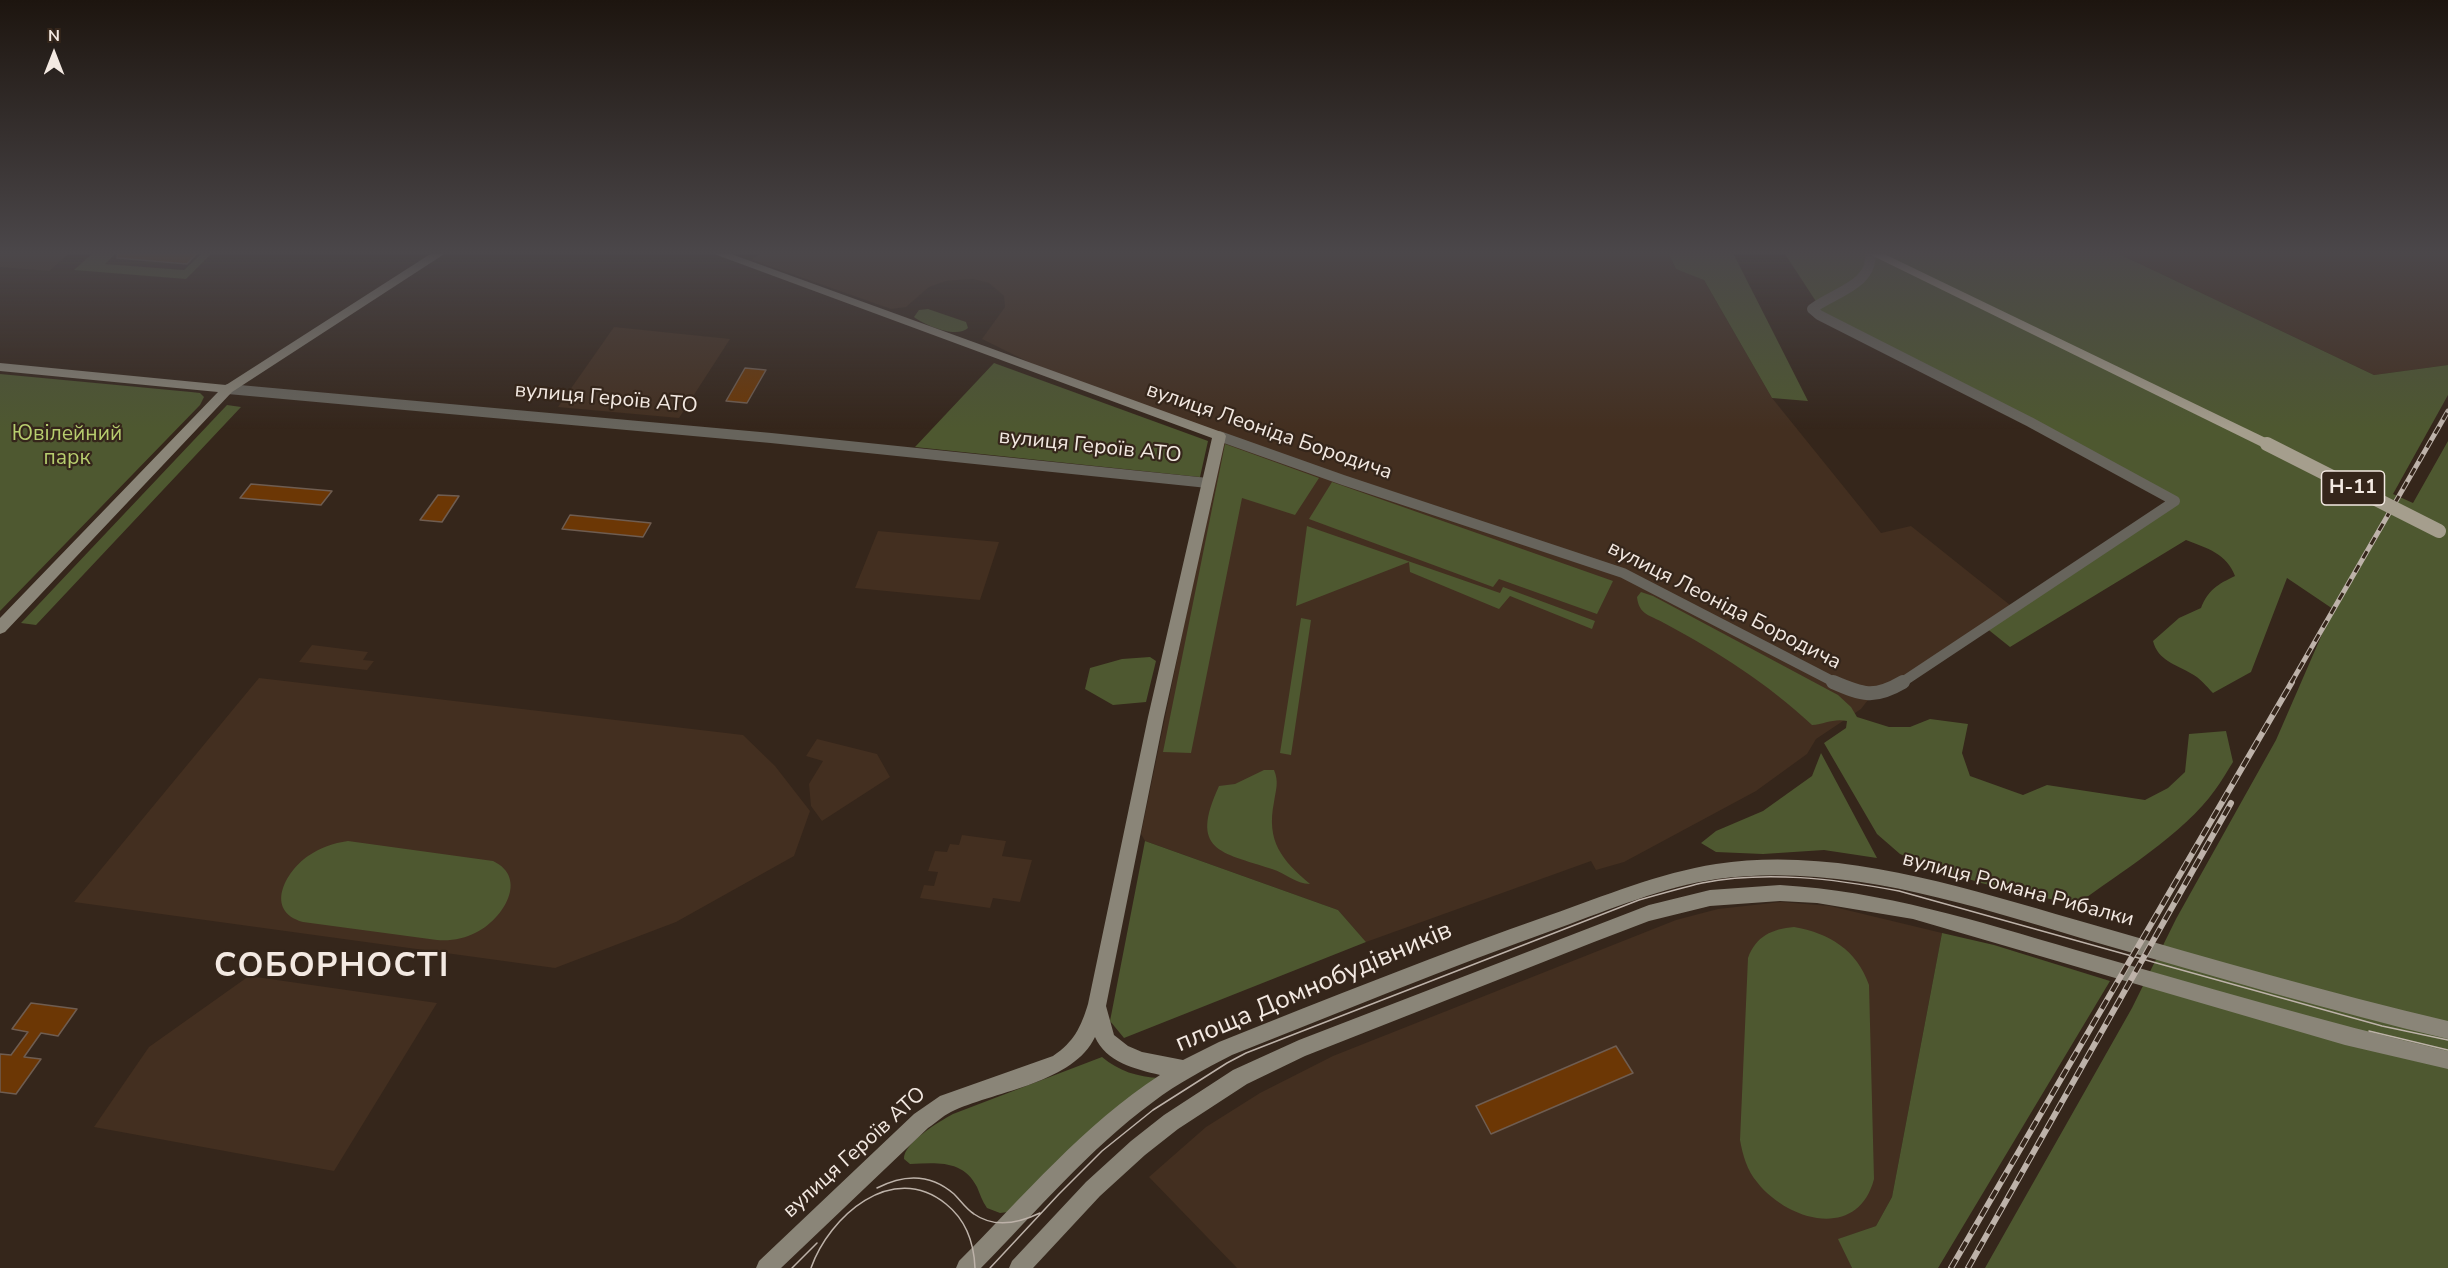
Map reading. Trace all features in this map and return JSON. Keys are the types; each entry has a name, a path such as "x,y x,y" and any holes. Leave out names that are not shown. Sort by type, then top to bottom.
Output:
{"main road":[{"path":"0,628 228,389 351,310"},
{"name":"вулиця Леоніда Бородича","path":"874,310 1219,436"},
{"name":"Н-11","path":"1991,310 2444,533"},
{"name":"вулиця Героїв АТО","path":"0,367 228,389"},
{"name":"вулиця Героїв АТО","path":"766,1268 929,1115 947,1103 1059,1063 1082,1046 1097,1004 1156,717 1219,436"},
{"name":"вулиця Романа Рибалки","path":"1572,914 1652,887 1716,872 1786,867 1860,874 1964,896 2350,1007 2448,1030"},
{"path":"1019,1268 1093,1189 1138,1148 1171,1122 1240,1077 1299,1049 1588,936 1649,913 1710,898 1780,893 1844,898 1951,920 2345,1036 2448,1060"},
{"name":"площа Домнобудівників","path":"966,1268 1101,1132 1146,1095 1184,1070 1226,1048 1572,914"},
{"path":"1097,1004 1102,1030 1111,1045 1125,1054 1149,1063 1184,1070"}],"street":[{"name":"вулиця Леоніда Бородича","path":"1219,436 1343,480 1580,556 1623,573 1834,682 1860,694 1879,696 2175,501 2030,422 1813,310"},
{"name":"вулиця Героїв АТО","path":"228,389 760,437 1208,483"}],"shaded area":[{"path":"1003,310 1721,310 1772,398 1881,533 1911,526 2015,609 1871,696 1861,709 1816,739 1807,754 1756,791 1624,862 1596,870 1591,861 1366,942 1338,910 1145,841 1141,834 1222,442 1285,461 1073,384 982,339"},
{"path":"2238,310 2448,310 2448,365 2374,375"},
{"path":"614,327 730,339 679,418 558,407"},
{"path":"878,531 999,542 980,600 855,588"},
{"path":"312,645 368,652 363,660 374,661 367,670 299,662"},
{"path":"259,678 743,735 775,766 810,811 794,856 676,922 555,968 74,902"},
{"path":"817,739 877,754 890,777 822,821 811,806 809,784 823,761 806,756"},
{"path":"962,835 1006,841 1002,856 1032,860 1020,902 993,898 990,908 920,898 924,885 934,886 938,872 928,871 935,851 947,852 950,844 959,845"},
{"path":"1781,902 1830,906 1942,933 1892,1197 1876,1226 1839,1239 1852,1268 1237,1268 1149,1177 1206,1127 1260,1093 1333,1056 1676,920 1718,909"},
{"path":"249,976 437,1003 334,1171 94,1127 149,1047"}],"green space":[{"path":"919,310 931,310 966,322 968,328 963,331 949,331 925,324 914,317"},
{"path":"1721,310 1762,310 1808,401 1772,398"},
{"path":"1818,310 2238,310 2374,375 2448,365 2448,395 2393,494 2413,503 2448,441 2448,1268 1985,1268 2132,1008 2176,919 2276,740 2333,609 2287,578 2251,672 2213,693 2201,680 2163,658 2155,648 2153,641 2179,618 2201,608 2214,588 2235,576 2222,557 2186,540 2010,647 1985,627 2174,502 1819,315"},
{"path":"994,363 1208,441 1200,477 915,447"},
{"name":"Ювілейний парк","path":"0,374 200,393 204,397 200,405 0,611"},
{"path":"227,405 241,407 36,625 21,623"},
{"path":"1225,444 1319,478 1295,515 1242,498 1191,753 1163,752"},
{"path":"1332,482 1613,581 1597,614 1499,579 1493,587 1309,519"},
{"path":"1307,526 1500,593 1503,587 1595,621 1592,629 1510,596 1499,609 1410,572 1409,562 1296,606"},
{"path":"1641,592 1653,596 1838,695 1851,707 1857,717 1889,727 1910,727 1930,719 1968,724 1962,753 1970,776 2023,795 2047,785 2145,800 2168,788 2185,772 2189,734 2226,731 2233,762 2215,790 2186,822 2150,852 2076,905 1981,883 1900,854 1877,834 1824,743 1846,728 1847,721 1812,725 1777,695 1741,669 1704,645 1646,614 1638,603 1637,597"},
{"path":"1301,618 1311,620 1291,755 1280,753"},
{"path":"1150,657 1156,661 1146,702 1113,705 1085,689 1090,668 1122,659"},
{"path":"1821,753 1877,858 1824,850 1763,854 1716,852 1701,843 1716,831 1763,811 1812,776"},
{"path":"1264,770 1274,770 1276,778 1272,828 1278,849 1291,867 1310,884 1224,852 1215,846 1209,836 1207,824 1219,786 1235,784"},
{"path":"348,841 493,861 504,868 509,877 511,888 508,898 496,918 487,926 462,938 452,940 303,922 291,917 281,901 282,891 292,872 308,856 317,851"},
{"path":"1145,841 1338,910 1366,942 1124,1038 1110,1021"},
{"path":"1794,927 1819,934 1840,945 1857,962 1869,985 1874,1179 1866,1199 1853,1211 1838,1217 1821,1218 1803,1215 1770,1196 1751,1173 1740,1140 1748,958 1760,939 1772,932"},
{"path":"1942,933 1994,945 2110,981 1938,1268 1852,1268 1838,1239 1876,1226 1892,1197"},
{"path":"1102,1057 1129,1072 1160,1078 1008,1212 1000,1213 987,1208 977,1187 964,1171 938,1163 910,1164 904,1159 909,1146 932,1127 953,1114"}],"building":[{"path":"745,368 766,370 747,403 726,401"},
{"path":"251,484 332,491 321,505 240,498"},
{"path":"438,495 459,496 442,522 420,520"},
{"path":"570,515 651,523 643,537 562,529"},
{"path":"31,1003 77,1009 58,1036 41,1033 24,1057 41,1059 16,1094 0,1092 0,1054 11,1055 28,1032 12,1029"},
{"path":"1616,1046 1633,1073 1491,1134 1476,1106"}],"tram line":[{"path":"990,1268 1102,1151 1153,1110 1227,1063 1246,1053 1639,900 1726,879 1801,878 1899,891 2382,1026 2448,1040"},
{"path":"2369,1031 2448,1050"},
{"path":"877,1188 907,1178 926,1179 945,1187 971,1212 990,1221 1007,1223 1040,1213"},
{"path":"811,1268 832,1230 847,1214 865,1200 884,1191 905,1188 925,1192 953,1210 968,1232 975,1268"},
{"path":"792,1268 817,1243"}],"railway":[{"path":"2291,683 2448,411"},
{"path":"1951,1268 2292,682"},
{"path":"1968,1268 2231,803"}],"district":[{"name":"СОБОРНОСТІ","path":"332,968"}]}
